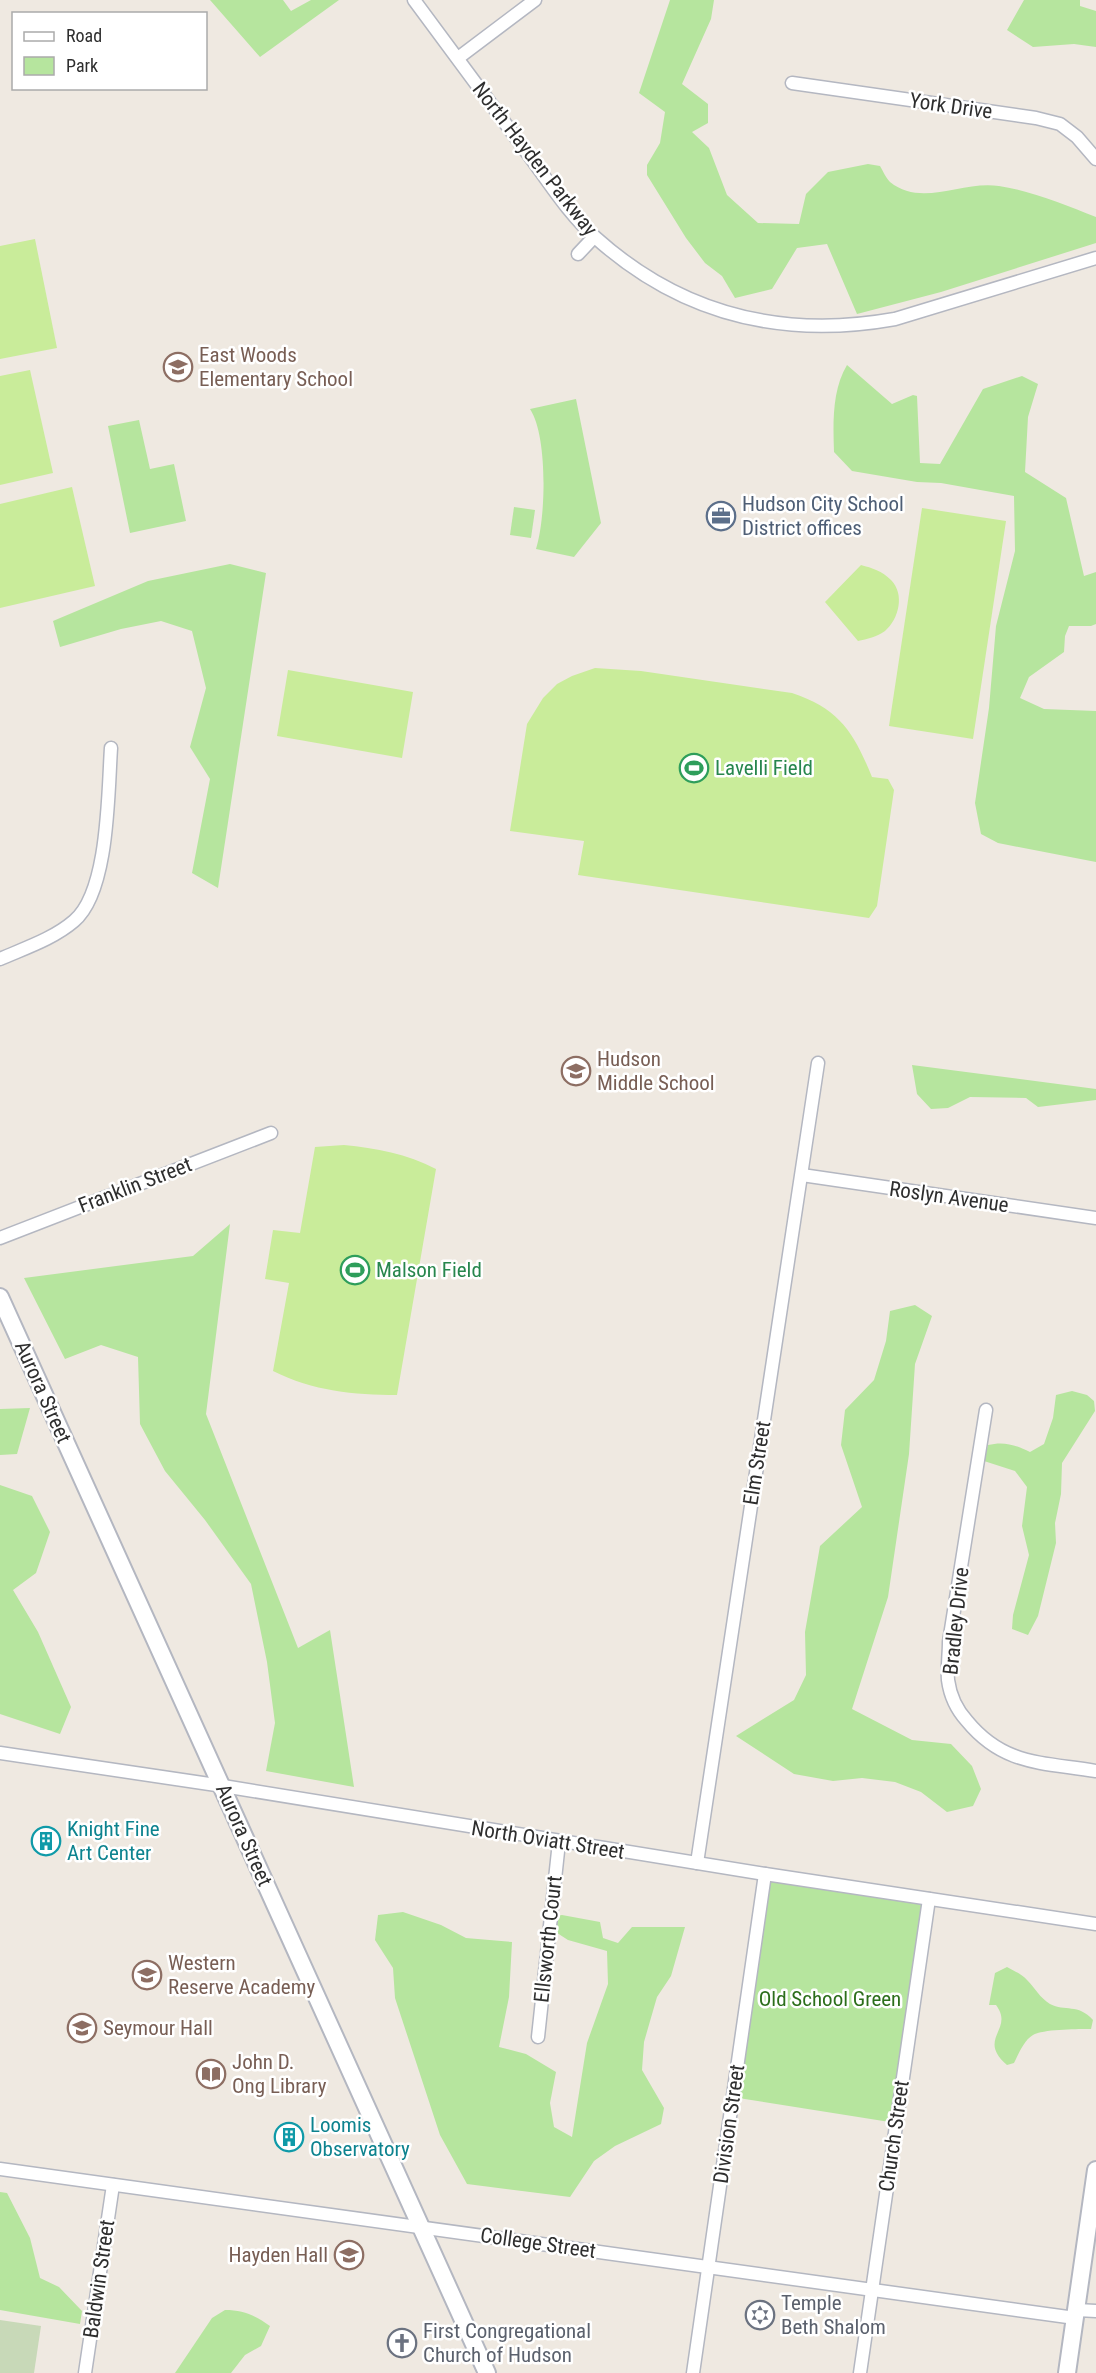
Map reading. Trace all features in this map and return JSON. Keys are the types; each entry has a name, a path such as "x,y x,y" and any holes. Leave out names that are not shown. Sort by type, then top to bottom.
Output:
{"street":[{"name":"North Hayden Parkway","path":"414,0 551,185 594,237 655,282 686,298 738,317 807,327 860,325 895,319 1096,258"},
{"path":"458,58 535,0"},
{"name":"York Drive","path":"792,83 1036,118 1060,124 1077,137 1096,159"},
{"path":"578,254 594,237"},
{"path":"0,959 60,932 76,920 88,903 99,873 106,828 111,748"},
{"name":"Elm Street","path":"697,1863 818,1063"},
{"name":"Franklin Street","path":"0,1239 271,1133"},
{"name":"Roslyn Avenue","path":"802,1175 1096,1218"},
{"name":"Aurora Street","path":"0,1297 423,2227 487,2373"},
{"name":"Bradley Drive","path":"986,1410 950,1642 948,1681 960,1712 980,1737 996,1749 1014,1758 1096,1771"},
{"name":"North Oviatt Street","path":"0,1753 1096,1924"},
{"name":"Ellsworth Court","path":"538,2037 559,1842"},
{"name":"Division Street","path":"693,2373 765,1874"},
{"name":"Church Street","path":"860,2373 929,1899"},
{"name":"College Street","path":"0,2169 872,2291 1076,2314 1096,2311"},
{"path":"1067,2373 1096,2170"},
{"name":"Baldwin Street","path":"85,2373 113,2186"}],"green space":[{"path":"210,0 283,0 291,11 311,0 339,0 260,57"},
{"path":"670,0 714,0 711,19 682,84 708,104 708,123 692,132 709,148 727,195 758,223 799,224 806,194 828,172 868,164 880,166 890,182 915,193 943,192 985,185 1011,188 1048,199 1096,217 1096,243 941,292 857,314 827,244 797,248 772,289 735,298 722,276 705,263 686,238 647,175 647,165 660,143 665,112 639,93"},
{"path":"1024,0 1080,0 1080,6 1096,11 1096,47 1074,44 1033,47 1007,30"},
{"path":"35,239 57,348 0,359 0,246"},
{"path":"847,365 892,404 913,395 917,396 920,463 940,464 983,389 1022,376 1038,384 1028,417 1025,472 1066,498 1084,576 1096,572 1096,624 1069,626 1065,636 1064,652 1029,677 1020,698 1044,709 1096,711 1096,862 998,843 981,834 975,803 989,708 996,626 1015,551 1014,496 852,471 834,452 836,396"},
{"path":"30,370 53,473 0,485 0,376"},
{"path":"576,399 601,523 574,557 536,549 542,518 544,478 540,438 530,409"},
{"path":"139,420 150,469 174,464 186,521 130,533 108,426"},
{"path":"72,487 95,586 0,608 0,504"},
{"path":"514,507 535,510 531,538 510,535"},
{"path":"922,508 1006,521 973,739 889,726"},
{"path":"230,564 266,573 218,888 192,873 210,779 190,747 206,688 192,631 161,621 121,629 60,647 53,621 148,581"},
{"path":"861,565 877,570 888,577 898,592 899,599 897,613 890,626 875,636 858,641 825,602"},
{"path":"595,668 641,671 792,693 808,699 834,715 859,748 872,777 888,779 894,790 877,906 869,918 578,875 584,841 510,831 527,724 543,698 557,684"},
{"path":"288,670 413,692 402,758 277,736"},
{"path":"912,1065 1096,1089 1096,1100 1038,1107 1026,1098 970,1097 948,1108 931,1109 917,1094"},
{"name":"Malson Field","path":"344,1145 391,1152 436,1169 397,1395 365,1394 318,1387 273,1371 289,1283 265,1279 273,1230 300,1233 315,1147"},
{"path":"230,1224 206,1414 298,1648 330,1630 354,1787 266,1771 275,1723 267,1662 251,1584 205,1520 165,1471 140,1424 138,1357 101,1345 65,1359 24,1278 193,1256"},
{"path":"915,1305 932,1316 915,1364 909,1454 888,1597 852,1709 912,1740 951,1744 972,1766 981,1789 973,1806 947,1812 921,1792 895,1782 862,1778 833,1781 794,1774 736,1736 794,1700 806,1675 805,1632 820,1546 862,1507 841,1445 845,1410 874,1380 886,1341 890,1311"},
{"path":"1072,1391 1087,1395 1094,1401 1095,1411 1062,1463 1061,1494 1055,1523 1056,1543 1038,1616 1028,1635 1012,1629 1013,1615 1029,1555 1022,1526 1027,1487 1015,1471 984,1461 988,1445 1010,1444 1030,1452 1044,1444 1053,1418 1056,1395"},
{"path":"30,1408 17,1454 0,1455 0,1409"},
{"path":"0,1485 32,1496 50,1532 36,1573 13,1590 38,1632 71,1707 60,1734 0,1714"},
{"name":"Old School Green","path":"765,1874 929,1899 896,2123 732,2097"},
{"path":"403,1912 441,1925 466,1938 512,1942 509,1997 499,2047 526,2054 556,2072 550,2103 554,2127 572,2137 587,2043 608,1984 607,1951 568,1940 554,1931 555,1916 562,1915 600,1922 603,1938 618,1943 632,1927 685,1927 671,1976 657,1997 644,2042 642,2070 664,2108 661,2124 615,2146 594,2161 570,2197 467,2184 440,2135 395,1998 393,1968 375,1940 378,1915"},
{"path":"1007,1967 1025,1978 1050,2004 1082,2011 1093,2020 1091,2029 1053,2030 1033,2035 1024,2044 1014,2063 1007,2065 998,2056 995,2048 1001,2014 996,2005 989,2005 995,1973"},
{"path":"0,2192 7,2193 30,2238 40,2278 59,2287 82,2311 80,2324 0,2310"},
{"path":"225,2310 249,2314 270,2326 261,2346 245,2355 231,2373 175,2373 212,2318"},
{"path":"0,2320 41,2326 34,2373 0,2373"}],"place":[{"name":"East Woods Elementary School","path":"178,367"},
{"name":"Hudson City School District offices","path":"721,516"},
{"name":"Lavelli Field","path":"694,768"},
{"name":"Hudson Middle School","path":"576,1071"},
{"name":"Malson Field","path":"355,1270"},
{"name":"Knight Fine Art Center","path":"46,1841"},
{"name":"Western Reserve Academy","path":"147,1975"},
{"name":"Seymour Hall","path":"82,2028"},
{"name":"John D. Ong Library","path":"211,2074"},
{"name":"Loomis Observatory","path":"289,2137"},
{"name":"Hayden Hall","path":"349,2255"},
{"name":"Temple Beth Shalom","path":"760,2315"},
{"name":"First Congregational Church of Hudson","path":"402,2343"}]}
